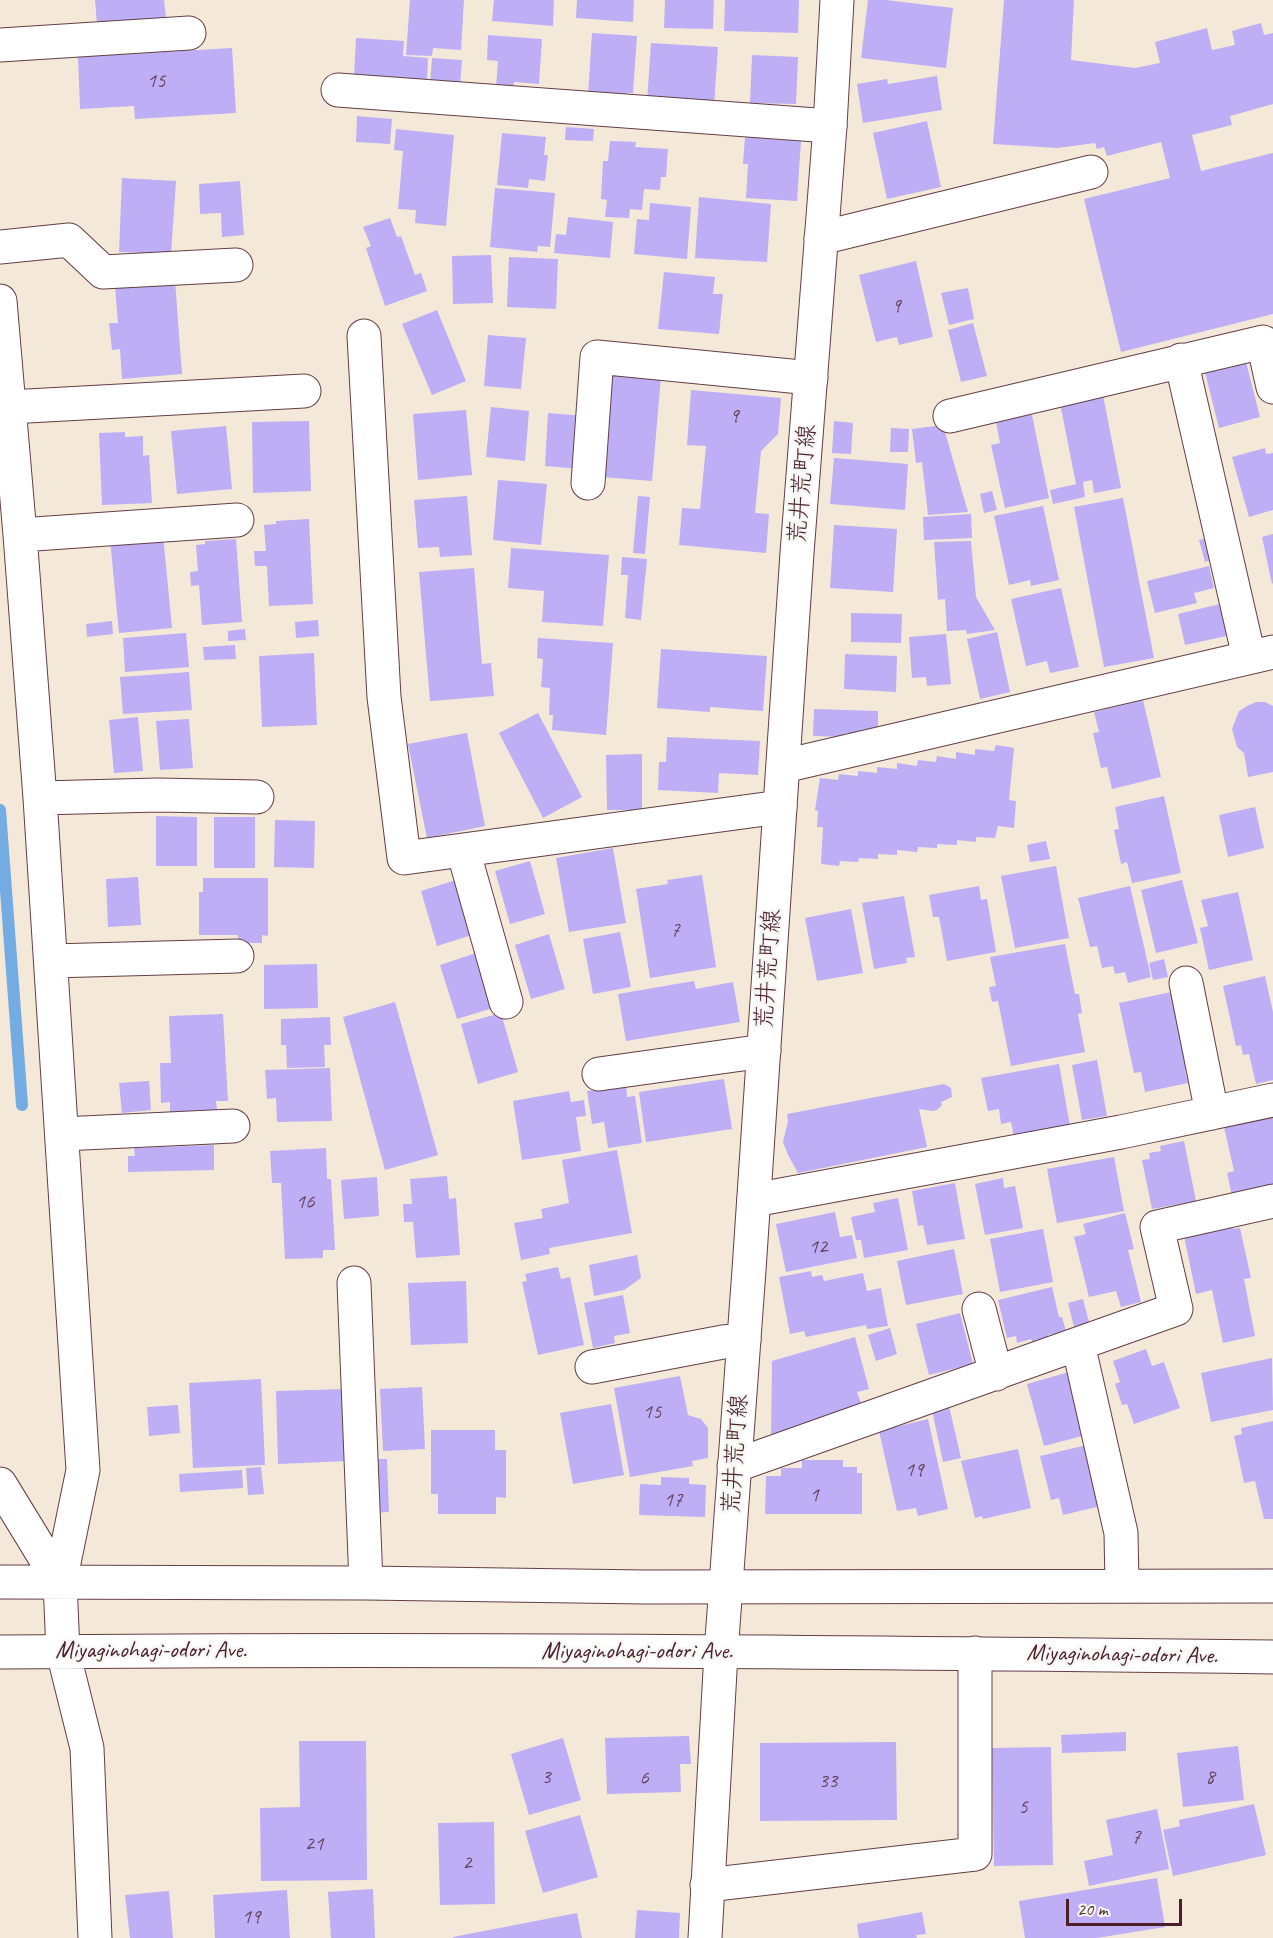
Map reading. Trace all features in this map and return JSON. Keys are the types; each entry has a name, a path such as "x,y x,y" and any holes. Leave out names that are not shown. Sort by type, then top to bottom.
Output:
{"street":[{"name":"荒井荒町線","path":"705,1938 721,1653 797,554 830,126 837,0"},
{"path":"0,45 189,33"},
{"path":"338,90 830,126"},
{"path":"821,238 1091,172"},
{"path":"0,247 69,240 103,272 236,265"},
{"path":"0,301 40,798 83,1470 60,1582 63,1652 87,1748 95,1938"},
{"path":"364,336 384,697 404,858 780,807"},
{"path":"950,416 1263,342 1273,387"},
{"path":"588,483 597,357 811,378"},
{"path":"784,766 1261,654 1181,360"},
{"path":"9,407 304,391"},
{"path":"20,535 237,520"},
{"path":"40,798 158,795 257,797"},
{"path":"463,850 506,1002"},
{"path":"51,961 237,956"},
{"path":"1186,983 1212,1113"},
{"path":"599,1074 764,1051"},
{"path":"754,1200 1110,1135 1273,1100"},
{"path":"62,1134 233,1126"},
{"path":"734,1466 1176,1309 1157,1227 1273,1201"},
{"path":"354,1283 366,1583"},
{"path":"979,1309 996,1374"},
{"path":"592,1367 744,1340"},
{"path":"1078,1344 1122,1533 1122,1585"},
{"path":"0,1484 60,1582"},
{"path":"0,1581 726,1587 1273,1586"},
{"name":"Miyaginohagi-odori Ave.","path":"0,1652 975,1653 1273,1657"},
{"path":"707,1885 975,1854 975,1653"}],"building":[{"path":"95,0 164,0 166,18 97,24"},
{"path":"410,0 464,0 461,50 433,48 432,56 406,55"},
{"path":"494,0 554,0 553,26 492,21"},
{"path":"577,0 634,0 633,22 576,18"},
{"path":"665,0 714,0 713,29 664,28"},
{"path":"725,0 799,0 798,33 724,31"},
{"path":"868,0 953,8 946,68 861,58"},
{"path":"1004,0 1074,0 1071,60 1135,68 1160,63 1155,42 1207,28 1212,50 1235,45 1232,31 1261,23 1264,35 1273,33 1273,104 1230,116 1232,125 1192,135 1201,171 1273,153 1273,314 1121,352 1084,199 1170,178 1161,142 1107,156 1104,147 1097,149 1095,143 1057,148 993,144"},
{"path":"592,33 637,36 633,93 627,93 626,98 588,95"},
{"path":"488,35 542,39 539,84 514,82 514,89 496,88 498,61 487,60"},
{"path":"356,38 404,41 403,56 428,58 427,81 354,76"},
{"path":"651,43 718,47 714,106 647,102"},
{"path":"232,48 236,113 135,119 134,106 80,109 78,57"},
{"path":"752,55 798,57 796,104 750,103"},
{"path":"432,58 462,60 460,86 430,84"},
{"path":"937,76 942,110 863,123 857,84 887,79 888,84"},
{"path":"357,116 392,119 390,144 356,142"},
{"path":"927,121 941,187 887,199 873,133"},
{"path":"566,127 594,129 593,141 565,140"},
{"path":"396,129 454,135 446,226 415,223 416,210 398,209 403,151 394,150"},
{"path":"502,133 546,137 544,155 548,155 545,181 529,179 528,188 497,185"},
{"path":"745,137 801,141 797,201 746,198 748,164 743,164"},
{"path":"610,141 636,142 635,147 668,149 666,177 661,177 660,190 644,189 642,210 630,209 629,218 605,217 607,200 601,199 603,161 608,161"},
{"path":"122,178 176,181 171,254 119,252"},
{"path":"240,181 244,235 222,237 221,213 200,214 199,184"},
{"path":"495,188 555,193 550,247 538,246 537,252 490,247"},
{"path":"699,197 771,204 767,262 695,258"},
{"path":"650,203 691,207 687,259 634,254 637,219 649,220"},
{"path":"568,217 613,222 610,258 554,253 556,234 566,235"},
{"path":"390,218 397,237 401,236 415,275 421,273 427,291 385,306 366,248 371,246 363,227"},
{"path":"491,255 493,303 453,304 452,256"},
{"path":"509,257 558,259 556,309 507,307"},
{"path":"916,261 933,337 899,345 897,337 876,342 859,275"},
{"path":"664,272 715,277 713,294 723,294 719,334 658,329"},
{"path":"175,280 182,374 122,379 120,349 112,350 109,323 118,323 115,285"},
{"path":"968,288 974,319 949,325 941,293"},
{"path":"437,310 466,381 432,395 402,324"},
{"path":"973,323 987,376 961,382 948,330"},
{"path":"488,335 526,338 521,389 484,386"},
{"path":"1246,362 1260,417 1219,428 1205,372"},
{"path":"610,373 661,377 652,481 602,477"},
{"path":"691,390 781,398 778,434 761,451 755,513 769,514 766,553 679,545 682,508 700,509 706,446 687,445"},
{"path":"1103,395 1121,488 1094,493 1092,480 1083,482 1085,497 1053,504 1050,490 1076,484 1060,403"},
{"path":"491,407 529,411 525,461 486,457"},
{"path":"466,410 472,475 418,480 413,414"},
{"path":"1031,410 1049,498 1005,508 991,445 1000,443 995,417"},
{"path":"548,413 585,416 581,469 545,466"},
{"path":"309,421 311,491 253,493 252,422"},
{"path":"834,421 853,423 851,454 832,453"},
{"path":"943,425 968,512 928,515 922,462 916,463 912,429"},
{"path":"226,426 232,489 177,494 171,431"},
{"path":"891,428 909,429 908,452 890,452"},
{"path":"125,432 125,437 143,436 143,456 149,455 152,503 102,505 99,433"},
{"path":"1265,448 1266,454 1273,453 1273,510 1249,517 1232,457"},
{"path":"834,458 908,464 905,510 830,504"},
{"path":"498,480 547,484 541,545 493,540"},
{"path":"992,491 997,510 984,513 980,494"},
{"path":"467,496 472,555 440,557 439,547 418,548 414,500"},
{"path":"638,496 650,497 645,554 633,553"},
{"path":"1123,498 1154,658 1104,667 1074,507"},
{"path":"1043,506 1059,580 1031,586 1030,580 1009,585 994,516"},
{"path":"971,514 972,538 924,540 923,517"},
{"path":"309,519 313,604 269,606 267,566 255,566 254,551 266,551 264,525 276,524 276,521"},
{"path":"834,525 897,529 893,592 830,588"},
{"path":"1273,534 1273,583 1272,584 1262,537"},
{"path":"163,535 172,628 119,633 110,539"},
{"path":"1213,537 1218,558 1205,562 1199,540"},
{"path":"236,539 242,622 202,625 199,585 191,586 190,572 198,571 196,545 205,544 205,541"},
{"path":"971,541 976,597 995,630 967,634 966,630 947,631 945,599 938,600 934,542"},
{"path":"511,548 609,555 603,626 542,622 544,591 508,588"},
{"path":"622,557 647,559 641,620 625,618 628,575 621,575"},
{"path":"1209,566 1214,588 1194,593 1197,603 1155,613 1147,581"},
{"path":"474,568 482,664 491,663 494,696 430,701 419,572"},
{"path":"1061,588 1079,667 1050,673 1047,661 1026,666 1011,599"},
{"path":"1224,603 1231,635 1185,645 1178,614"},
{"path":"851,613 902,614 901,643 851,642"},
{"path":"318,620 319,636 296,638 295,622"},
{"path":"112,621 113,634 87,637 86,624"},
{"path":"245,629 246,640 228,641 228,631"},
{"path":"997,632 1010,692 980,699 967,639"},
{"path":"186,633 189,667 125,672 123,638"},
{"path":"946,634 951,684 927,686 926,677 912,678 909,637"},
{"path":"538,638 613,643 606,735 552,730 553,715 549,715 550,688 541,687 543,659 537,658"},
{"path":"235,645 236,659 204,660 203,647"},
{"path":"661,649 767,656 763,711 710,707 710,712 657,708"},
{"path":"314,653 317,725 262,727 259,656"},
{"path":"845,654 897,656 896,692 844,689"},
{"path":"189,672 192,710 123,714 120,677"},
{"path":"1143,700 1161,777 1112,789 1107,767 1101,768 1093,733 1099,732 1094,712"},
{"path":"1256,702 1265,702 1273,706 1273,772 1248,777 1244,753 1237,747 1232,729 1239,711"},
{"path":"814,709 878,711 878,730 865,729 864,734 845,733 845,737 813,736"},
{"path":"538,713 582,797 543,818 499,733"},
{"path":"138,717 143,771 114,773 109,720"},
{"path":"189,719 193,768 160,770 156,721"},
{"path":"467,733 485,826 427,838 408,744"},
{"path":"667,737 760,741 758,775 719,773 718,793 658,790 659,762 666,762"},
{"path":"996,745 1014,748 1009,800 1016,801 1014,828 998,826 995,838 976,837 976,842 957,840 957,845 937,844 937,848 918,847 917,852 897,850 897,855 878,854 878,859 859,858 858,862 840,861 839,866 821,864 823,827 817,827 818,811 815,810 820,778 838,780 839,774 858,776 858,771 877,773 877,767 897,769 897,763 917,766 918,760 936,762 937,756 956,759 956,752 975,755 975,749 994,751"},
{"path":"642,754 642,810 607,810 606,755"},
{"path":"1164,796 1181,873 1132,883 1127,862 1121,864 1114,830 1119,829 1115,807"},
{"path":"1255,807 1264,848 1228,857 1219,815"},
{"path":"156,816 197,817 197,866 156,866"},
{"path":"214,817 255,817 255,868 214,868"},
{"path":"275,820 315,821 314,868 274,867"},
{"path":"1046,841 1050,859 1030,862 1027,845"},
{"path":"613,848 626,923 569,932 556,858"},
{"path":"530,861 545,914 510,924 495,871"},
{"path":"1056,866 1069,938 1015,948 1001,876"},
{"path":"702,875 716,967 650,978 636,889 668,884 667,880"},
{"path":"138,877 141,925 108,927 106,879"},
{"path":"203,878 268,878 268,936 262,935 262,943 239,943 238,935 199,935 199,892 203,892"},
{"path":"456,880 472,935 437,946 421,891"},
{"path":"1182,880 1198,943 1156,953 1141,890"},
{"path":"979,886 981,900 987,899 996,952 947,961 939,917 933,917 929,895"},
{"path":"1130,886 1151,977 1128,983 1125,972 1115,974 1113,966 1102,968 1097,946 1090,947 1078,898"},
{"path":"1238,892 1253,960 1209,970 1200,928 1208,926 1201,900"},
{"path":"904,896 915,957 906,958 907,963 874,969 862,903"},
{"path":"851,909 863,973 817,981 805,918"},
{"path":"620,932 631,987 593,994 583,939"},
{"path":"549,934 565,989 531,999 515,945"},
{"path":"1065,944 1075,994 1079,994 1082,1013 1078,1014 1085,1052 1011,1066 998,1001 992,1002 989,987 996,986 990,957"},
{"path":"476,953 493,1008 457,1019 440,965"},
{"path":"1164,959 1168,977 1153,980 1149,963"},
{"path":"317,964 318,1008 264,1009 264,965"},
{"path":"1265,976 1273,1012 1273,1080 1256,1084 1249,1054 1243,1055 1241,1045 1236,1046 1223,986"},
{"path":"694,981 696,989 733,982 740,1022 626,1041 618,994"},
{"path":"1176,991 1192,1069 1185,1070 1188,1083 1145,1092 1141,1072 1134,1073 1119,1003"},
{"path":"395,1002 438,1155 385,1170 343,1017"},
{"path":"501,1013 518,1072 478,1084 461,1024"},
{"path":"223,1014 228,1101 216,1101 217,1110 170,1112 170,1102 161,1103 160,1063 171,1063 169,1016"},
{"path":"330,1017 331,1045 324,1045 325,1067 287,1068 286,1045 281,1045 281,1019"},
{"path":"1097,1060 1107,1116 1082,1120 1072,1065"},
{"path":"1059,1064 1070,1126 1014,1137 1011,1122 1001,1124 999,1109 988,1111 981,1078"},
{"path":"330,1068 332,1121 277,1122 276,1098 267,1099 265,1070"},
{"path":"724,1079 732,1129 646,1142 639,1092"},
{"path":"149,1081 151,1110 122,1113 119,1083"},
{"path":"944,1084 951,1088 952,1097 941,1102 942,1105 937,1110 919,1109 927,1147 798,1173 788,1155 783,1142 788,1121 787,1114"},
{"path":"626,1085 627,1097 635,1096 642,1143 608,1148 604,1122 592,1124 587,1091"},
{"path":"569,1091 571,1102 584,1100 586,1116 576,1117 581,1151 522,1160 513,1101"},
{"path":"1273,1116 1273,1187 1232,1196 1227,1173 1234,1171 1224,1127"},
{"path":"1184,1141 1196,1201 1152,1209 1142,1160 1150,1159 1149,1153 1161,1151 1160,1146"},
{"path":"214,1145 214,1170 128,1172 128,1156 135,1156 134,1148"},
{"path":"326,1148 327,1179 331,1179 335,1250 323,1250 323,1258 285,1259 281,1183 272,1183 270,1151"},
{"path":"617,1150 632,1233 549,1248 550,1254 521,1260 514,1223 543,1218 541,1209 569,1203 562,1160"},
{"path":"1114,1157 1124,1211 1057,1223 1047,1169"},
{"path":"447,1176 449,1199 456,1198 460,1255 416,1258 413,1222 404,1222 403,1204 412,1204 410,1179"},
{"path":"377,1177 379,1216 344,1219 341,1180"},
{"path":"1003,1178 1004,1188 1015,1186 1023,1228 985,1235 975,1184"},
{"path":"955,1183 965,1239 927,1245 923,1225 918,1226 912,1191"},
{"path":"898,1198 908,1250 864,1258 861,1240 856,1240 851,1217 875,1212 873,1203"},
{"path":"835,1212 840,1237 852,1235 857,1258 786,1272 776,1224"},
{"path":"1125,1213 1134,1249 1128,1250 1141,1302 1121,1307 1116,1291 1089,1297 1074,1237 1086,1234 1083,1224"},
{"path":"1232,1226 1233,1229 1240,1228 1251,1278 1244,1279 1255,1336 1223,1343 1212,1290 1196,1294 1184,1236"},
{"path":"1043,1229 1053,1282 1000,1292 990,1239"},
{"path":"954,1249 963,1294 906,1305 897,1261"},
{"path":"637,1255 641,1278 624,1290 594,1296 589,1265"},
{"path":"558,1267 561,1279 570,1277 584,1345 538,1355 522,1282 527,1281 525,1274"},
{"path":"811,1271 812,1277 822,1275 824,1281 863,1273 867,1291 881,1288 888,1326 867,1329 866,1325 806,1337 804,1331 790,1334 779,1277"},
{"path":"466,1281 468,1343 411,1345 408,1283"},
{"path":"1052,1287 1059,1317 1062,1317 1066,1331 1048,1335 1049,1340 1033,1344 1031,1339 1017,1343 1016,1336 1007,1338 998,1300"},
{"path":"623,1295 630,1333 614,1336 615,1343 593,1348 584,1303"},
{"path":"1083,1299 1089,1322 1074,1327 1068,1303"},
{"path":"960,1313 973,1364 929,1375 916,1324"},
{"path":"890,1328 897,1354 876,1361 868,1335"},
{"path":"855,1337 869,1389 857,1392 862,1406 771,1439 772,1361"},
{"path":"1146,1349 1152,1366 1164,1362 1180,1408 1134,1424 1127,1404 1122,1405 1115,1384 1120,1382 1113,1361"},
{"path":"1272,1358 1273,1410 1211,1422 1201,1373"},
{"path":"1069,1372 1086,1435 1044,1446 1027,1384"},
{"path":"680,1376 688,1415 701,1419 708,1428 708,1458 692,1461 693,1466 630,1477 614,1388"},
{"path":"261,1379 265,1465 193,1468 189,1383"},
{"path":"422,1387 425,1449 383,1451 380,1389"},
{"path":"347,1389 349,1461 278,1464 276,1391"},
{"path":"611,1404 624,1475 573,1484 560,1413"},
{"path":"178,1405 180,1433 149,1436 147,1407"},
{"path":"949,1406 961,1458 943,1462 932,1410"},
{"path":"928,1419 948,1509 918,1516 916,1508 897,1511 879,1431"},
{"path":"1273,1421 1273,1519 1264,1519 1255,1481 1244,1483 1234,1436 1242,1434 1241,1428"},
{"path":"431,1430 495,1430 495,1450 506,1450 506,1498 496,1497 496,1514 438,1514 438,1494 431,1494"},
{"path":"1087,1445 1101,1506 1063,1515 1059,1498 1051,1500 1040,1456"},
{"path":"1018,1449 1031,1508 983,1519 982,1516 975,1518 961,1461"},
{"path":"370,1459 387,1459 389,1512 372,1513"},
{"path":"802,1460 843,1460 843,1467 857,1467 857,1473 862,1473 862,1514 765,1514 766,1476 781,1476 781,1468 802,1468"},
{"path":"261,1467 264,1494 248,1495 246,1468"},
{"path":"242,1470 243,1488 180,1492 179,1474"},
{"path":"661,1477 689,1478 689,1484 706,1485 705,1517 639,1515 640,1484 661,1485"},
{"path":"1126,1732 1126,1751 1062,1753 1061,1735"},
{"path":"689,1736 691,1764 680,1764 681,1792 607,1794 605,1738"},
{"path":"563,1738 581,1800 529,1815 511,1754"},
{"path":"299,1741 366,1741 367,1880 261,1881 260,1808 300,1807"},
{"path":"896,1742 897,1820 760,1821 760,1743"},
{"path":"1238,1746 1244,1800 1183,1807 1177,1753"},
{"path":"1051,1747 1053,1865 994,1866 992,1748"},
{"path":"1254,1804 1266,1855 1173,1876 1163,1830 1180,1826 1179,1820"},
{"path":"1157,1809 1169,1869 1089,1886 1084,1861 1113,1855 1106,1820"},
{"path":"580,1815 598,1877 543,1893 525,1831"},
{"path":"494,1822 495,1904 440,1905 438,1823"},
{"path":"1157,1878 1165,1927 1097,1938 1025,1938 1019,1901"},
{"path":"373,1889 375,1938 331,1938 328,1892"},
{"path":"287,1890 290,1938 215,1938 213,1895"},
{"path":"169,1891 173,1938 130,1938 125,1895"},
{"path":"637,1910 680,1913 679,1938 635,1938"},
{"path":"922,1912 926,1934 916,1935 917,1938 859,1938 857,1924"},
{"path":"577,1913 582,1938 453,1938 453,1937"}],"waterway":[{"path":"0,810 22,1105"}]}
